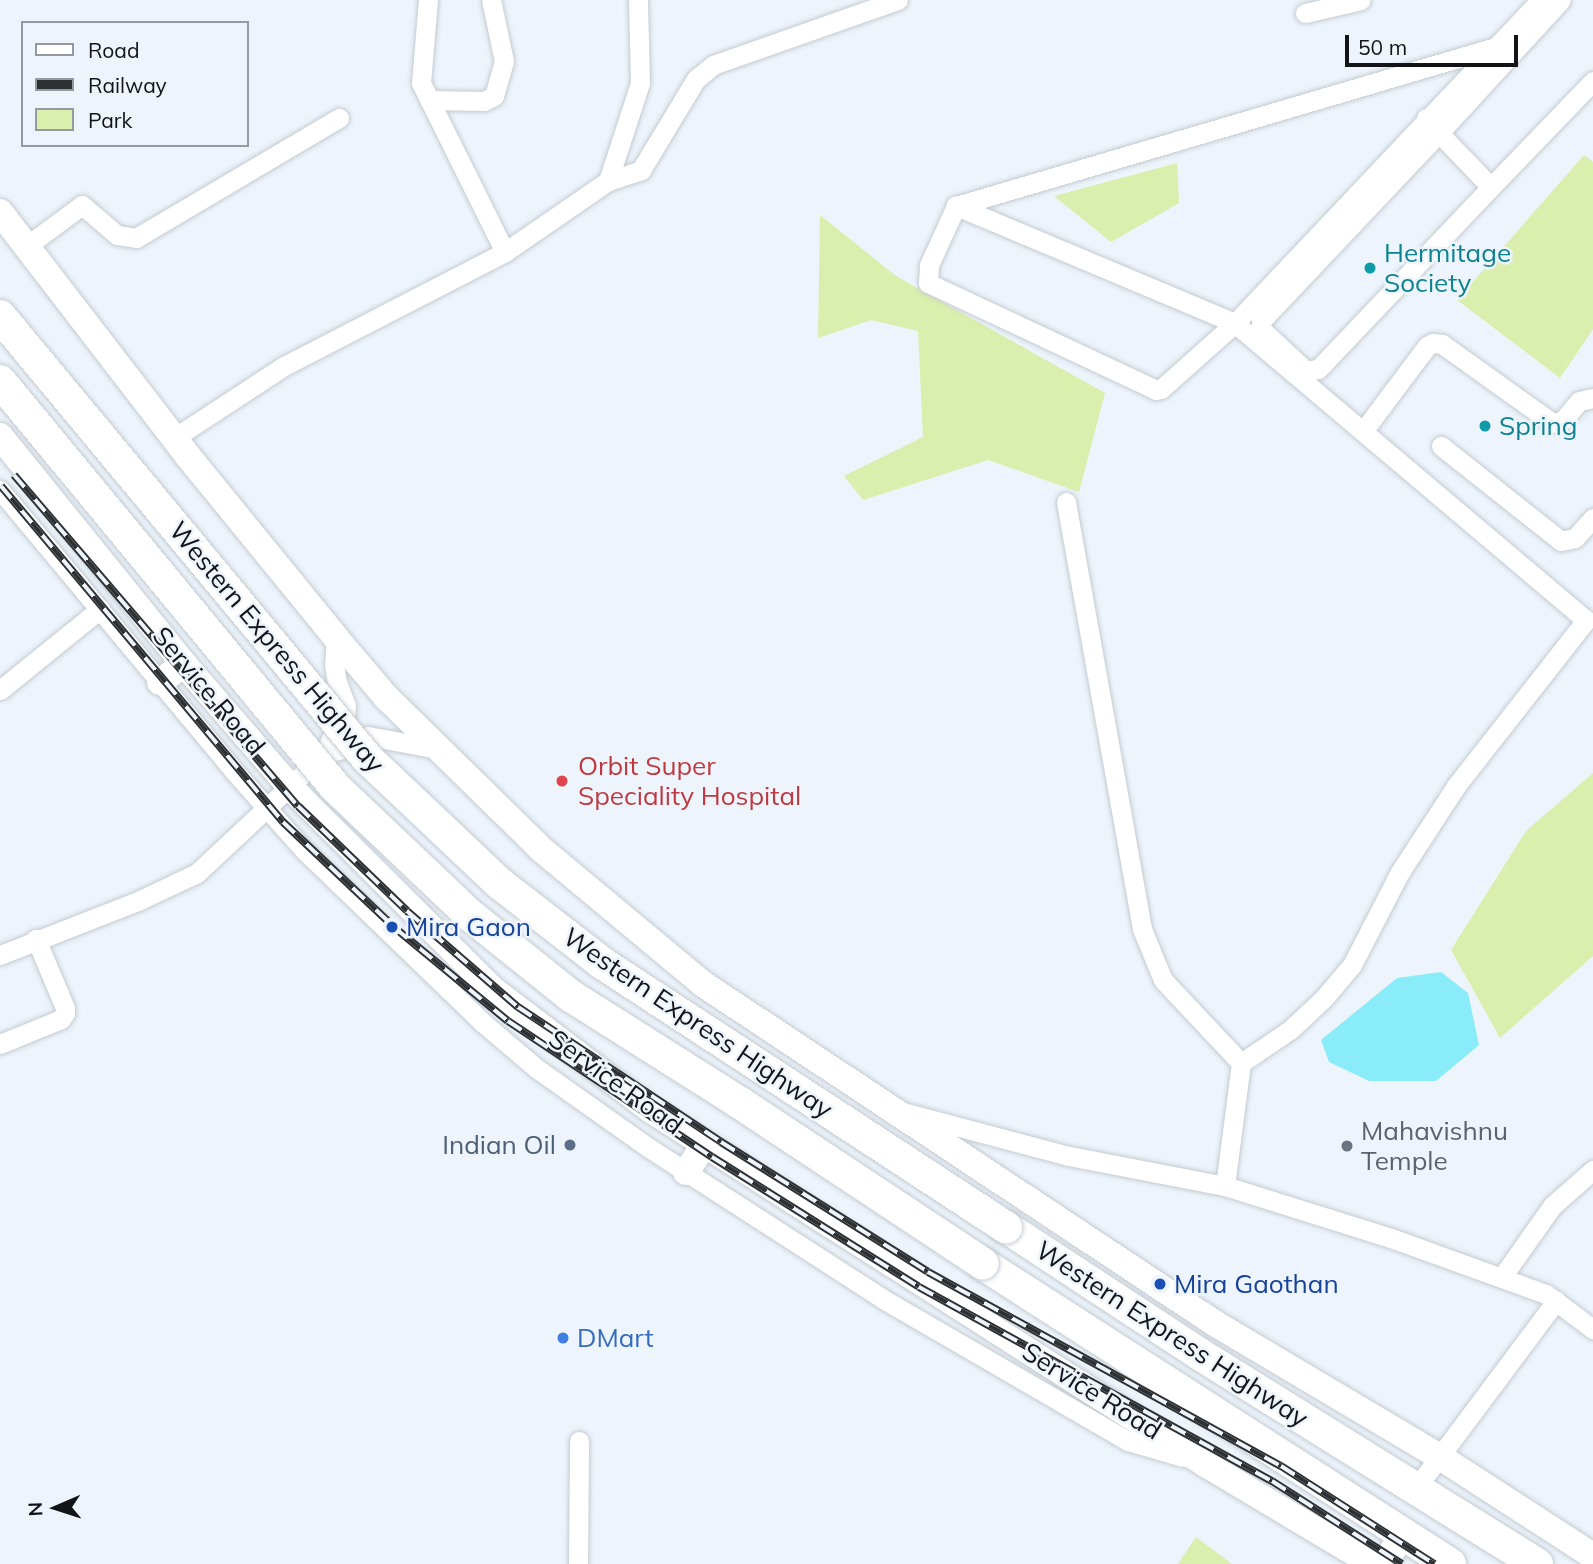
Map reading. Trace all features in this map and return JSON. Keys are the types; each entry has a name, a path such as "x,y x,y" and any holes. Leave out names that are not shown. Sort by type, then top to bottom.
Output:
{"highway":[{"name":"Western Express Highway","path":"0,316 367,758 499,883 602,963 1201,1355 1537,1564"},
{"name":"Western Express Highway","path":"0,381 334,787 471,916 571,996 1450,1564"}],"main road":[{"path":"0,212 174,438 386,697 541,849 703,984 886,1107 1216,1324 1440,1457 1593,1556"},
{"name":"Service Road","path":"0,436 184,664 291,788 492,989 651,1110 1207,1465 1373,1564"},
{"path":"160,682 184,664"},
{"path":"686,1172 705,1145"},
{"path":"1384,1564 1404,1532"}],"street":[{"path":"428,0 421,74 429,100 505,252"},
{"path":"429,100 484,101 494,96 503,61 491,0"},
{"path":"608,181 640,83 638,0"},
{"path":"174,438 284,366 505,252 608,181 641,170 702,72 713,65 878,4 898,0"},
{"path":"1305,13 1361,0"},
{"path":"1540,0 1492,48 1433,126 1261,321 1261,330 1306,371 1318,369 1593,80"},
{"path":"1492,48 956,206 929,265 928,283 1156,390 1166,385 1235,323 1561,0"},
{"path":"28,245 82,205 117,235 136,238 339,117"},
{"path":"1433,126 1491,187"},
{"path":"956,206 1235,323 1590,616 1456,786 1399,873 1352,965 1324,998 1291,1029 1241,1063 1225,1186"},
{"path":"1364,430 1427,346 1433,343 1442,344 1551,422 1558,424 1579,401 1593,398"},
{"path":"1441,446 1562,541 1575,538 1593,518"},
{"path":"0,489 304,850 482,1022 536,1068 686,1172 883,1299 1128,1441 1207,1465"},
{"path":"1066,502 1142,929 1163,980 1241,1063"},
{"path":"2,685 100,609"},
{"path":"0,955 140,900 197,873 230,840 268,810 325,753 333,734 345,717 346,705 337,682 334,664 336,638"},
{"path":"325,753 349,748 368,736 438,749"},
{"path":"0,1044 61,1019 65,1013 36,939"},
{"path":"886,1107 1069,1156 1225,1186 1546,1294 1593,1329"},
{"path":"1502,1277 1552,1206 1593,1170"},
{"path":"1416,1488 1556,1301"},
{"path":"578,1564 579,1441"}],"green space":[{"path":"1584,155 1593,162 1593,329 1560,378 1457,300"},
{"path":"1177,163 1179,203 1111,242 1054,196"},
{"path":"820,215 896,276 1105,393 1079,492 988,460 863,500 844,476 923,437 918,331 871,320 818,338"},
{"path":"1593,773 1593,956 1500,1038 1451,950 1526,831"},
{"path":"1196,1537 1232,1564 1178,1564"}],"water":[{"path":"1441,972 1468,993 1479,1045 1436,1081 1369,1081 1329,1062 1321,1040 1397,978"}],"railway":[{"path":"14,475 298,806 407,911 518,1007 721,1142 928,1272 1281,1466 1434,1564"},
{"path":"1,486 283,822 395,928 508,1021 712,1157 919,1287 1272,1481 1402,1564"}],"place":[{"name":"Hermitage Society","path":"1370,268"},
{"name":"Spring","path":"1485,426"},
{"name":"Orbit Super Speciality Hospital","path":"562,781"},
{"name":"Mira Gaon","path":"392,927"},
{"name":"Indian Oil","path":"570,1145"},
{"name":"Mahavishnu Temple","path":"1347,1146"},
{"name":"Mira Gaothan","path":"1160,1284"},
{"name":"DMart","path":"563,1338"}]}
